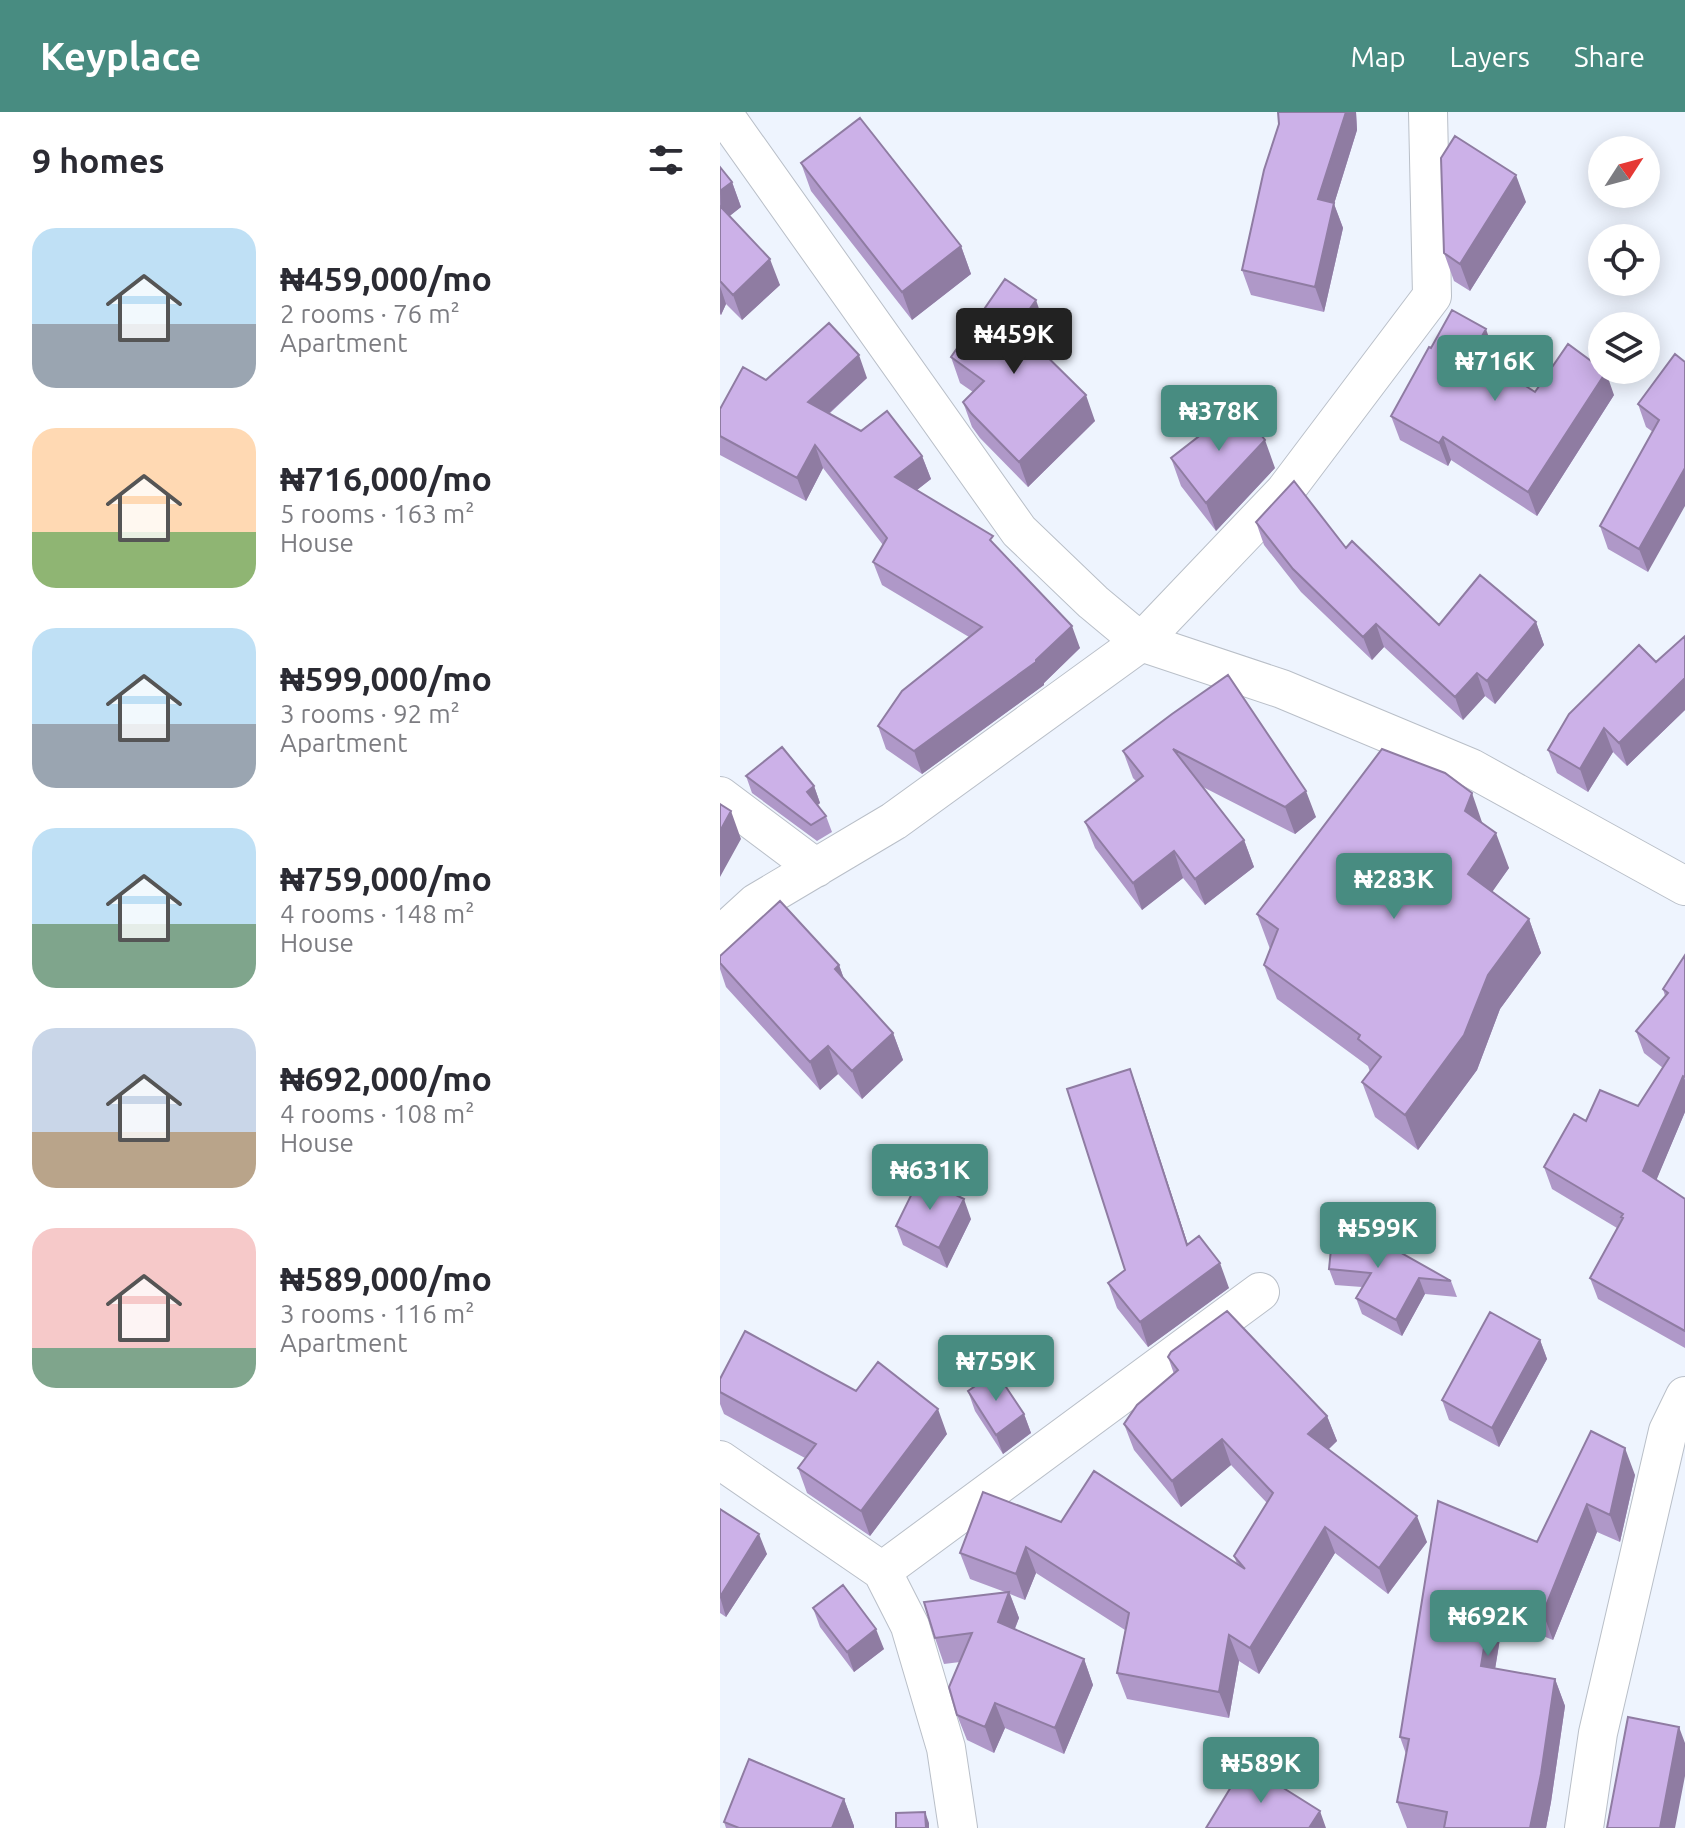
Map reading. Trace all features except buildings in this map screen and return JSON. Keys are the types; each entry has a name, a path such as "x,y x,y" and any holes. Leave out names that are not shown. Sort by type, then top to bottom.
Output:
{"street":[{"path":"722,112 1019,531 1093,602 1141,642 1282,689 1471,768 1685,886"},
{"path":"720,936 756,903 894,821 1141,642 1285,491 1432,296 1428,112"},
{"path":"720,796 816,868"},
{"path":"882,1571 1260,1292"},
{"path":"1584,1828 1598,1733 1668,1431 1685,1396"},
{"path":"720,1460 882,1571 910,1626 946,1748 958,1828"}]}
